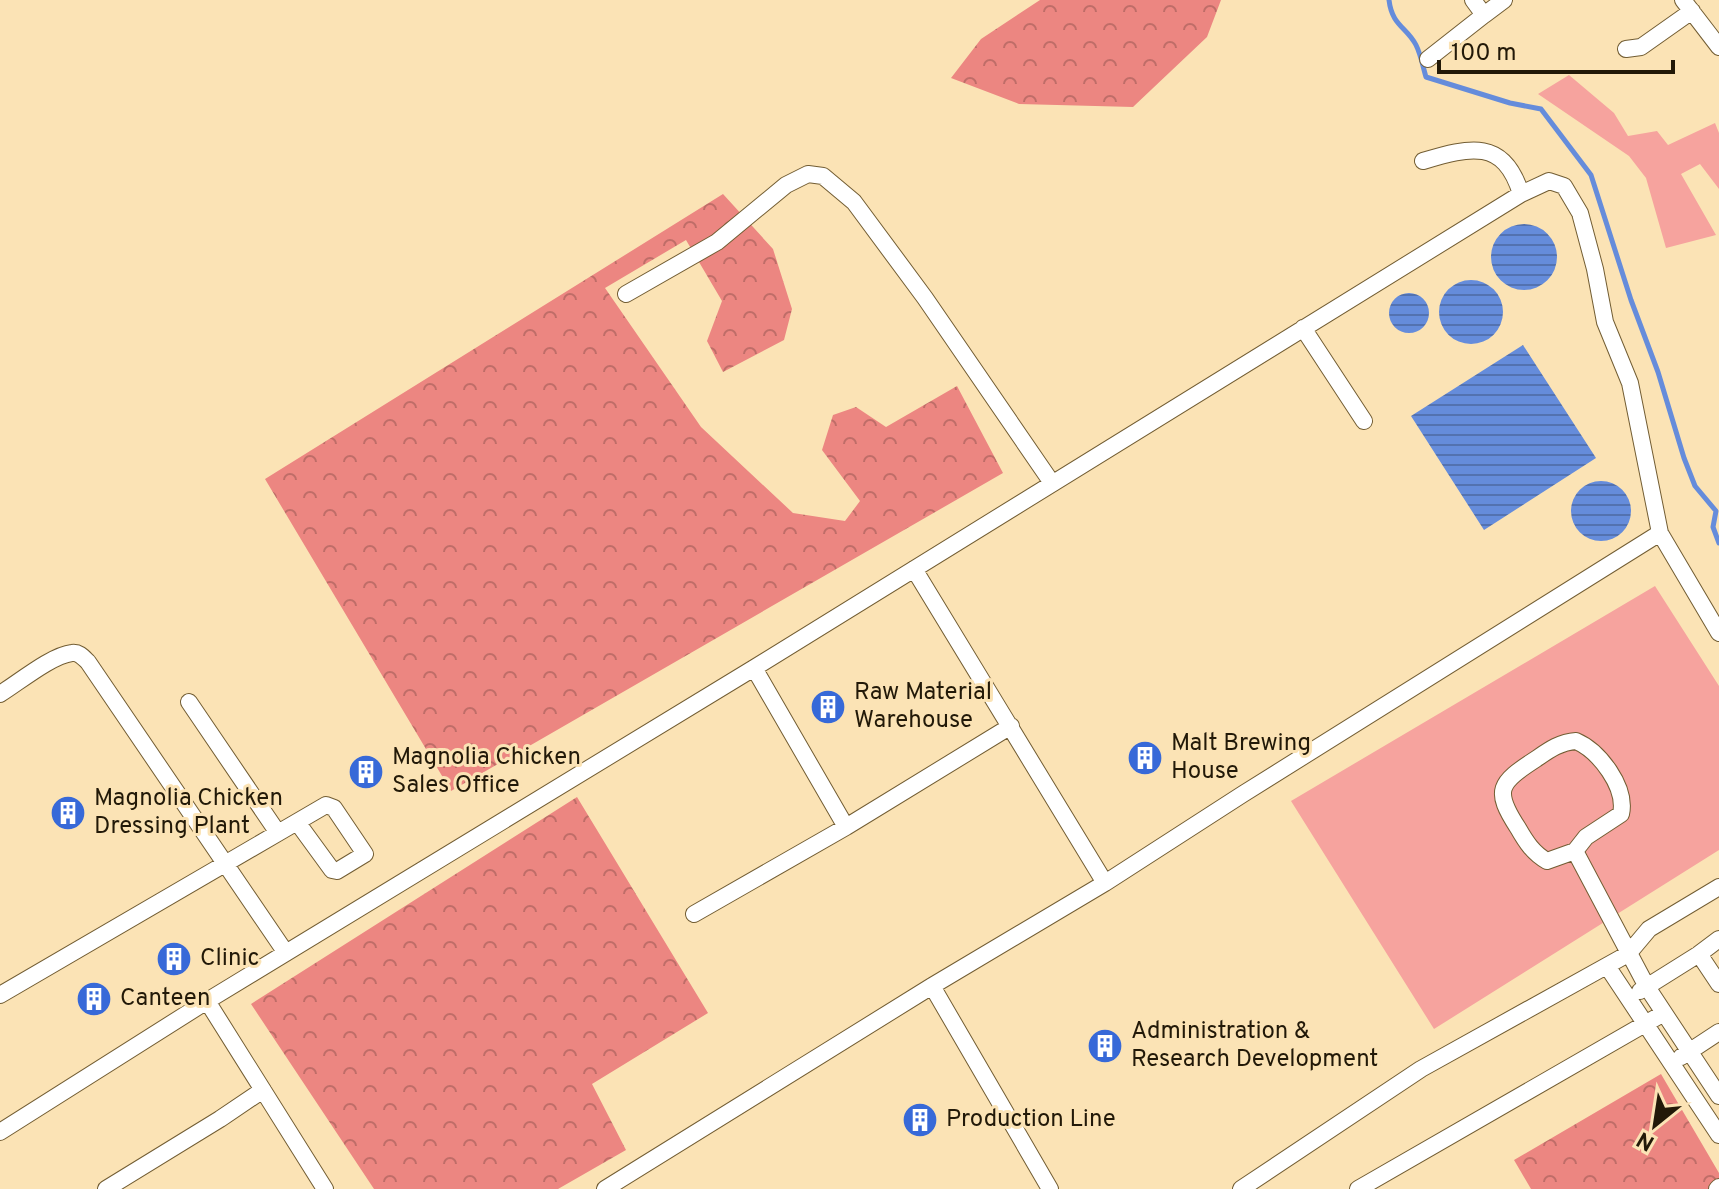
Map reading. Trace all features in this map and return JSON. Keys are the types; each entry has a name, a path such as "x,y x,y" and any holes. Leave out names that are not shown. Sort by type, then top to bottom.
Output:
{"street":[{"path":"1473,0 1484,15"},
{"path":"1428,59 1504,0"},
{"path":"1626,49 1641,47 1688,5 1719,47"},
{"path":"1423,161 1448,153 1488,151 1503,159 1514,172 1521,194"},
{"path":"626,294 717,242 786,185 808,174 823,176 854,202 925,298 1052,483"},
{"path":"0,1132 207,1001 754,668 1521,194 1549,181 1556,182 1569,193 1580,213 1605,322 1630,383 1660,533 1719,633"},
{"path":"1303,328 1364,421"},
{"path":"605,1189 932,986 1105,883 1660,533"},
{"path":"914,569 1105,883"},
{"path":"0,694 58,658 74,652 88,662 286,953"},
{"path":"754,668 846,827"},
{"path":"189,702 278,833"},
{"path":"694,914 846,827 1011,726"},
{"path":"1576,741 1594,753 1614,780 1623,804 1621,814 1586,837 1575,851 1547,861 1536,855 1502,805 1502,795 1509,778 1563,742 1576,741"},
{"path":"0,995 297,822"},
{"path":"1575,851 1647,987 1719,1096"},
{"path":"1241,1189 1421,1069 1628,954 1649,929 1719,887"},
{"path":"1629,998 1719,939"},
{"path":"1699,954 1719,984"},
{"path":"1607,966 1719,1135"},
{"path":"932,986 1050,1189"},
{"path":"207,1001 325,1189"},
{"path":"1358,1189 1664,1013"},
{"path":"1672,1062 1719,1032"},
{"path":"106,1189 263,1090"}],"shaded area":[{"path":"1569,75 1614,113 1628,136 1657,131 1668,145 1715,123 1719,133 1719,189 1700,164 1681,174 1716,235 1666,248 1646,178 1629,156 1538,94"},
{"path":"1655,586 1719,686 1719,850 1434,1029 1291,801"}],"green space":[{"path":"1040,0 1221,0 1207,37 1133,107 1019,104 951,78 981,39"},
{"path":"723,194 773,249 792,309 784,340 723,372 707,341 722,301 686,240 605,288 701,427 793,513 845,521 860,501 822,450 833,415 856,407 886,427 957,386 1003,473 451,791 265,479"},
{"path":"577,797 708,1013 592,1084 626,1150 558,1189 374,1189 251,1004"},
{"path":"1661,1074 1719,1173 1719,1189 1531,1189 1514,1160"}],"water":[{"path":"1524,224 1537,226 1552,239 1557,257 1555,270 1542,285 1524,290 1511,288 1496,275 1491,257 1493,244 1506,229"},
{"path":"1471,280 1483,282 1494,289 1501,300 1501,324 1494,335 1483,342 1471,344 1459,342 1448,335 1441,324 1439,312 1441,300 1448,289 1459,282"},
{"path":"1409,293 1423,299 1429,313 1423,327 1409,333 1395,327 1389,313 1395,299"},
{"path":"1523,345 1596,458 1484,530 1411,416"},
{"path":"1601,481 1613,483 1622,490 1629,499 1629,523 1622,532 1613,539 1601,541 1589,539 1580,532 1573,523 1571,511 1573,499 1580,490 1589,483"}],"waterway":[{"path":"1389,0 1396,21 1416,45 1426,77 1510,103 1541,109 1591,175 1684,458 1695,486 1716,511 1713,527 1719,543"}],"place":[{"name":"Raw Material Warehouse","path":"828,707"},
{"name":"Malt Brewing House","path":"1145,758"},
{"name":"Magnolia Chicken Sales Office","path":"366,772"},
{"name":"Magnolia Chicken Dressing Plant","path":"68,813"},
{"name":"Clinic","path":"174,959"},
{"name":"Canteen","path":"94,999"},
{"name":"Administration & Research Development","path":"1105,1046"},
{"name":"Production Line","path":"920,1120"}]}
